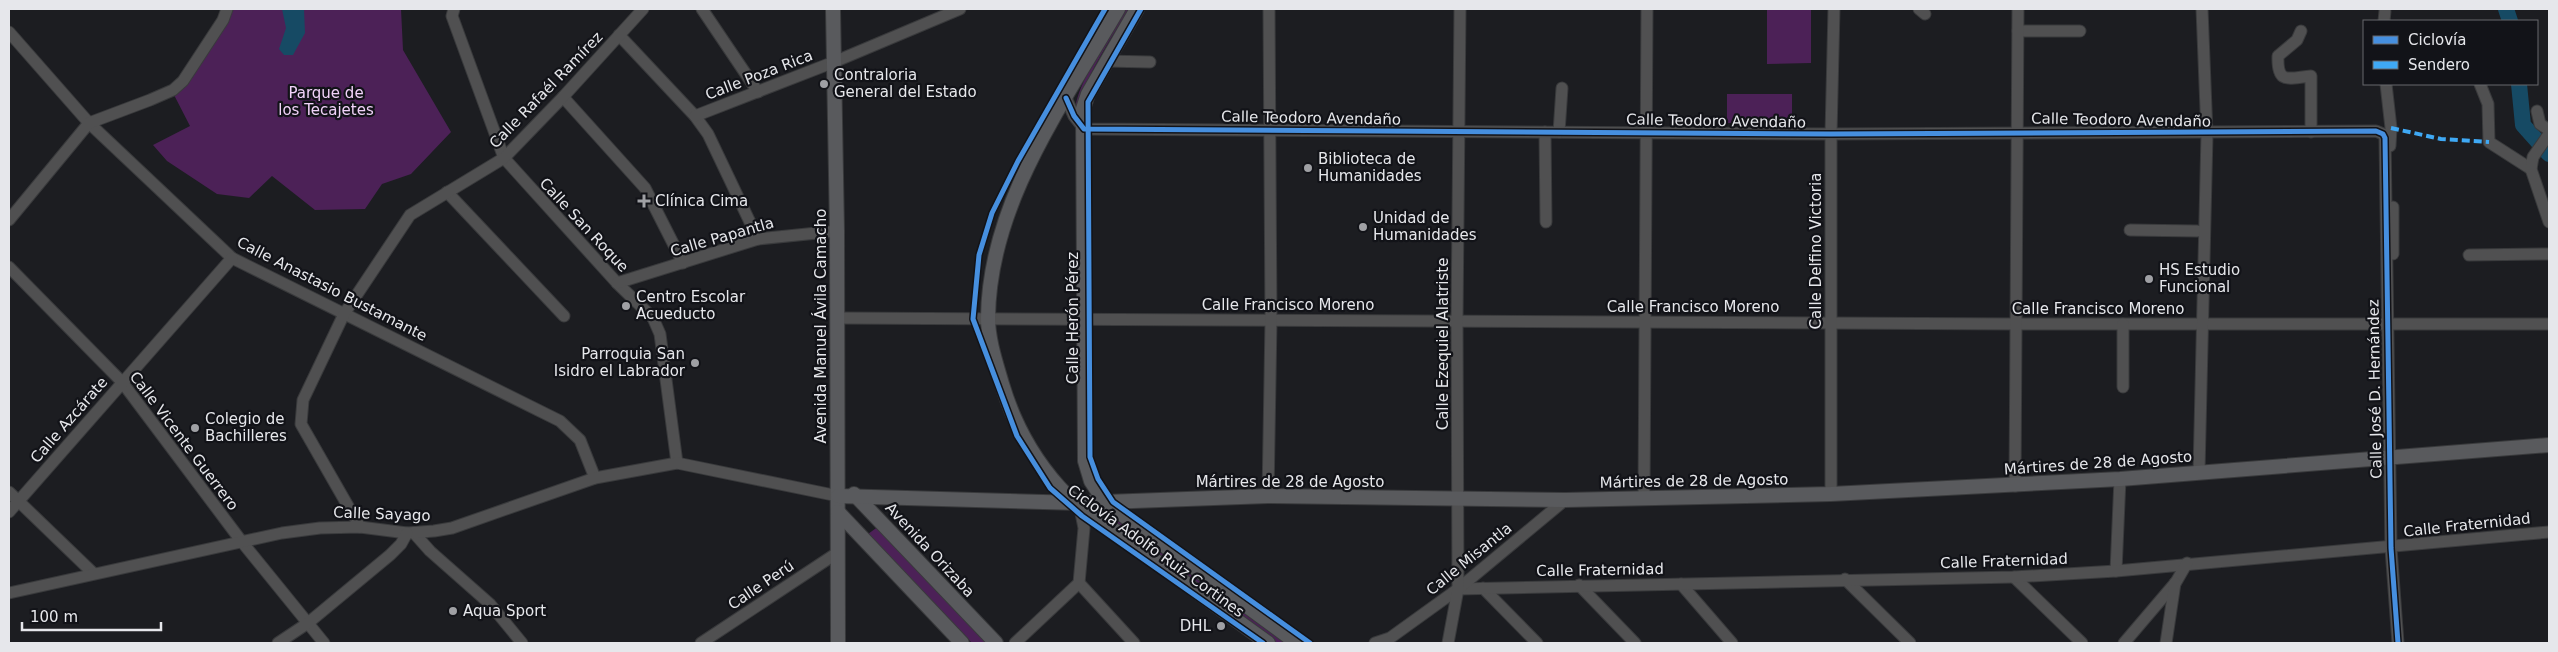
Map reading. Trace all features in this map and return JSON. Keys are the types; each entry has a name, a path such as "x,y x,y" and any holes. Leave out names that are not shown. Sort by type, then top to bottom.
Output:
{"main road":[{"name":"Avenida Manuel Ávila Camacho","path":"833,9 837,231 838,643"},
{"path":"1118,9 1024,175 1006,220 990,292 988,319 998,368 1008,401 1020,428 1059,488 1268,643"},
{"name":"Calle Herón Pérez","path":"1105,502 1092,481 1085,461 1086,318 1083,109 1088,94 1137,9"},
{"name":"Mártires de 28 de Agosto","path":"838,496 1079,503 1268,496 1565,500 1830,494 2120,480 2199,472 2549,445"},
{"name":"Avenida Orizaba","path":"838,480 856,496 996,643"},
{"path":"1105,502 1297,643"},
{"path":"838,512 962,643"},
{"path":"861,535 867,524 880,521"}],"street":[{"path":"9,220 89,123 173,90 183,81 223,20 227,9"},
{"name":"Calle San Roque","path":"454,9 452,16 504,158 617,283 652,318 660,334 677,463"},
{"name":"Calle Rafaél Ramírez","path":"360,527 301,424 303,400 344,314 410,215 504,158 563,97 643,9"},
{"path":"702,9 758,92"},
{"name":"Calle Poza Rica","path":"695,116 834,62 960,9"},
{"path":"1268,496 1271,320 1269,9"},
{"name":"Calle Ezequiel Alatriste","path":"1448,643 1458,589 1457,321 1460,9"},
{"path":"1644,499 1647,9"},
{"name":"Calle Delfino Victoria","path":"1830,494 1831,134 1834,9"},
{"path":"2015,486 2018,324 2018,9"},
{"path":"2199,472 2207,134 2202,9"},
{"path":"2018,30 2080,31"},
{"path":"2301,30 2297,40 2278,56 2278,72 2286,78 2311,76 2311,132"},
{"name":"Calle Anastasio Bustamante","path":"9,32 89,123 232,258 560,421 580,440 595,478"},
{"path":"619,35 695,116 708,134 758,239"},
{"path":"1106,61 1150,62"},
{"name":"Calle José D. Hernández","path":"2384,177 2389,167 2391,128 2386,85"},
{"path":"2480,85 2488,104 2489,142 2532,163"},
{"path":"1560,132 1562,88"},
{"path":"563,97 645,188 683,263"},
{"path":"1066,98 1074,116 1084,129"},
{"path":"2537,111 2540,124 2548,133 2532,163 2549,222"},
{"name":"Calle Teodoro Avendaño","path":"1084,129 1831,134 2018,132 2207,134 2376,131 2383,134"},
{"path":"1545,132 1546,222"},
{"name":"Calle José D. Hernández","path":"2383,134 2385,138 2384,177 2391,548 2398,643"},
{"path":"447,192 564,316"},
{"name":"Calle José D. Hernández","path":"2387,325 2394,291 2393,207"},
{"path":"2202,299 2196,288 2197,231 2198,220 2206,208"},
{"path":"2130,230 2197,231"},
{"name":"Calle Papantla","path":"617,283 758,239 792,234 837,231"},
{"path":"2469,255 2549,254"},
{"name":"Calle Azcárate","path":"9,512 232,258"},
{"name":"Calle Vicente Guerrero","path":"9,267 122,382 242,542 324,643"},
{"name":"Calle Francisco Moreno","path":"837,318 2018,324 2549,324"},
{"path":"2123,324 2123,387"},
{"name":"Calle Sayago","path":"9,593 93,573 282,533 320,528 360,527 411,533 452,528 595,478 677,463 838,496"},
{"path":"2116,571 2120,480"},
{"path":"9,492 93,573"},
{"name":"Calle Misantla","path":"1375,643 1389,640 1458,589 1565,500"},
{"path":"1015,643 1079,582 1084,528 1079,503"},
{"name":"Calle Fraternidad","path":"1458,589 1579,584 1681,584 1845,579 2014,577 2116,571 2187,563 2391,548 2549,532"},
{"path":"278,643 308,623 390,555 411,533 490,604 522,643"},
{"name":"Calle Perú","path":"701,643 837,553"},
{"path":"2124,643 2176,582 2187,563"},
{"path":"2014,577 2082,643"},
{"path":"1845,579 1910,643"},
{"path":"1079,582 1134,643"},
{"path":"2166,643 2176,582"},
{"path":"1579,584 1635,643"},
{"path":"1681,584 1732,643"},
{"path":"1483,588 1537,643"}],"green space":[{"name":"Parque de los Tecajetes","path":"232,9 401,9 403,50 451,132 411,174 382,184 365,209 315,210 272,176 249,198 217,194 167,161 153,145 190,126 173,93"},
{"path":"1124,9 1129,9 1091,73 1076,114 1079,92 1102,46"},
{"path":"1767,9 1811,9 1811,63 1767,64"},
{"path":"1727,94 1792,94 1792,123 1727,123"},
{"path":"1112,517 1222,598 1289,643 1273,643 1098,518"},
{"path":"879,526 990,643 972,643 868,534"}],"water":[{"path":"282,9 304,9 305,33 293,55 284,55 279,49 286,28"}],"waterway":[{"path":"2506,9 2510,20"},
{"path":"2519,85 2523,125 2549,154"}],"marked path":[{"path":"2391,128 2441,139 2489,142"}],"cycle path":[{"name":"Ciclovía Adolfo Ruiz Cortines","path":"1105,9 1018,161 992,213 979,255 973,319 1017,436 1050,488 1082,516 1263,643"},
{"name":"Ciclovía Adolfo Ruiz Cortines","path":"1141,9 1088,102 1090,457 1098,479 1113,502 1310,643"},
{"path":"1066,98 1074,116 1084,129 1831,134 2376,131 2383,134 2385,138 2391,548 2398,643"}],"place":[{"name":"Contraloria General del Estado","path":"824,84"},
{"name":"Biblioteca de Humanidades","path":"1308,168"},
{"name":"Clínica Cima","path":"644,201"},
{"name":"Unidad de Humanidades","path":"1363,227"},
{"name":"HS Estudio Funcional","path":"2149,279"},
{"name":"Centro Escolar Acueducto","path":"626,306"},
{"name":"Parroquia San Isidro el Labrador","path":"695,363"},
{"name":"Colegio de Bachilleres","path":"195,428"},
{"name":"Aqua Sport","path":"453,611"},
{"name":"DHL","path":"1221,626"}]}
